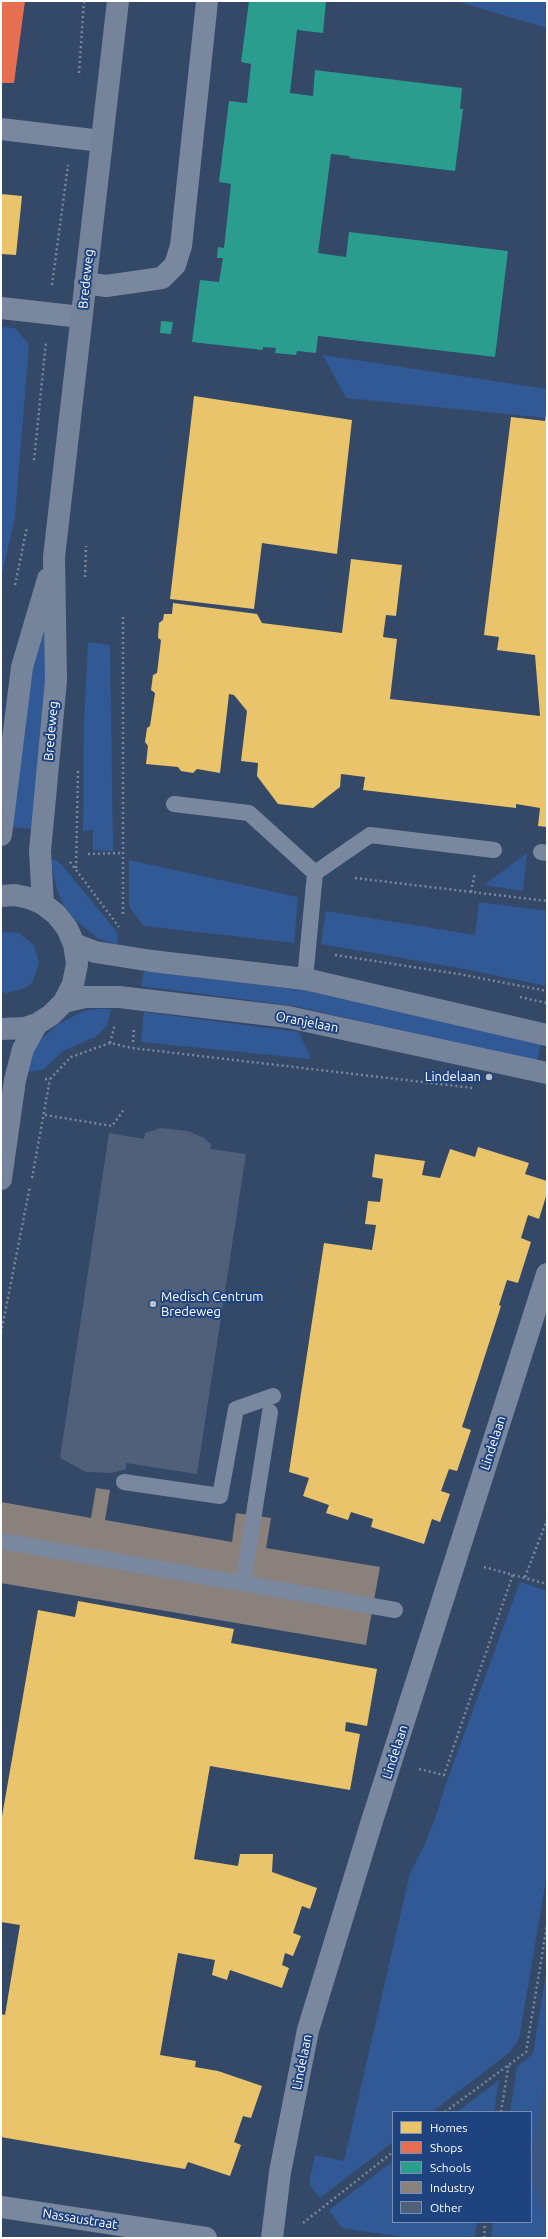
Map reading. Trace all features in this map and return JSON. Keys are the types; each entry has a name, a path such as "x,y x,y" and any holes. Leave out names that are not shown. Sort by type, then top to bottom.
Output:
{"street":[{"name":"Bredeweg","path":"42,904 40,851 56,680 54,557 118,1"},
{"path":"85,283 106,286 162,278 175,265 181,246 207,1"},
{"path":"1,129 101,141"},
{"path":"1,308 48,312 81,317"},
{"name":"Bredeweg","path":"1,835 22,667 54,557"},
{"path":"1,896 15,895 42,904 56,914 67,928 74,944 76,964 73,984 64,1002 52,1015 37,1024 25,1028 1,1029"},
{"path":"74,944 95,952 152,961 305,979 547,1035"},
{"name":"Oranjelaan","path":"64,1002 85,997 120,997 288,1017 547,1073"},
{"path":"1,1179 15,1080 23,1049 37,1024"},
{"name":"Lindelaan","path":"272,2238 280,2172 308,2030 547,1274"},
{"name":"Nassaustraat","path":"1,2207 206,2238"}],"lane":[{"path":"174,804 249,813 315,873"},
{"path":"315,873 370,836 494,850"},
{"path":"305,979 315,873"},
{"path":"124,1482 220,1496 236,1409 273,1396"},
{"path":"243,1583 270,1412"},
{"path":"1,1541 395,1610"}],"path":[{"path":"78,80 84,1"},
{"path":"34,468 48,312 71,137"},
{"path":"123,617 123,914"},
{"path":"88,854 122,854"},
{"path":"66,858 97,895 121,930"},
{"path":"315,873 547,901"},
{"path":"307,951 459,974 547,992"},
{"path":"1,1333 45,1115 50,1079 71,1057 110,1043 140,1049 477,1089"},
{"path":"44,1079 50,1079"},
{"path":"45,1115 112,1126 125,1108"},
{"path":"525,1577 547,1520"},
{"path":"456,1560 547,1584"},
{"path":"392,1761 444,1775 513,1574"},
{"path":"446,2111 509,2063 526,2052 547,1925"},
{"path":"501,2111 509,2063"},
{"path":"302,2224 392,2153"},
{"path":"484,2238 485,2223"}],"shaded area":[{"path":"456,1 547,1 547,28"},
{"path":"1,327 15,328 29,344 15,517 1,578"},
{"path":"323,355 547,389 547,418 346,398"},
{"path":"42,617 51,619 32,829 13,827 27,682"},
{"path":"88,642 110,645 113,851 93,850 93,830 83,831 84,721"},
{"path":"527,853 523,891 484,885"},
{"path":"54,859 62,865 113,927 117,933 118,945 97,938 72,917 63,904 57,890 52,867 52,860"},
{"path":"129,860 298,897 294,943 144,926 129,907"},
{"path":"479,902 547,911 547,986 459,968 321,944 326,911 475,935"},
{"path":"1,933 19,933 34,945 39,963 33,981 26,988 7,993 1,992"},
{"path":"144,971 303,990 541,1044 537,1061 294,1006 141,986"},
{"path":"111,1009 107,1026 95,1037 63,1051 43,1070 27,1072 33,1051 41,1039 58,1024 86,1010"},
{"path":"144,1012 299,1032 311,1059 141,1042"},
{"path":"520,1582 547,1591 547,1874 519,2039 510,2052 433,2111 392,2111 392,2143 320,2198 309,2184 315,2155 344,2161 410,1873 424,1846 437,1813 444,1789"},
{"path":"547,1967 547,2071 532,2153 532,2111 510,2111 517,2067 533,2054"},
{"path":"547,2071 547,2223 532,2178 532,2153"},
{"path":"499,2080 494,2111 458,2111"},
{"path":"392,2162 392,2223 477,2223 475,2238 408,2238 342,2228 329,2210"},
{"path":"532,2178 547,2223 547,2238 491,2238 493,2223 532,2223"}],"building: Homes":[{"path":"1,194 22,196 16,255 1,254"},
{"path":"194,396 352,420 337,554 262,543 254,609 170,599"},
{"path":"546,414 547,827 538,826 540,808 516,804 516,808 363,790 365,777 341,774 340,787 313,808 278,804 257,776 258,763 241,761 247,711 234,695 229,694 220,773 197,769 193,773 181,771 178,767 146,764 148,746 145,742 147,728 150,726 155,693 151,690 153,675 157,673 161,640 158,638 159,623 163,620 164,614 172,614 173,603 257,614 262,623 342,633 351,559 402,565 396,616 386,615 383,637 397,639 390,699 540,716 535,655 497,650 499,637 484,635 511,417 545,421"},
{"path":"478,1147 529,1163 525,1174 547,1181 547,1193 539,1219 528,1215 521,1238 531,1242 518,1283 507,1280 499,1305 501,1306 462,1427 471,1430 457,1471 449,1469 441,1491 450,1494 440,1522 432,1519 424,1544 371,1527 373,1519 351,1512 348,1520 326,1513 329,1505 303,1496 309,1478 289,1472 324,1243 372,1250 376,1225 365,1224 368,1201 380,1202 383,1179 372,1177 375,1154 425,1161 422,1175 440,1178 450,1149 475,1157"},
{"path":"78,1601 234,1629 231,1643 377,1669 367,1726 346,1722 345,1731 360,1734 350,1790 210,1766 194,1859 238,1866 240,1854 273,1854 272,1872 317,1888 310,1909 302,1906 293,1933 301,1936 293,1956 285,1953 282,1965 289,1968 282,1988 230,1970 227,1980 212,1975 215,1960 178,1953 160,2055 196,2061 195,2067 218,2071 262,2086 251,2118 243,2116 234,2142 241,2145 230,2176 188,2162 185,2169 1,2137 1,2014 5,2015 20,1925 1,1922 1,1822 38,1610 75,1617"}],"building: Shops":[{"path":"1,1 25,1 14,83 1,83"}],"building: Schools":[{"path":"249,1 326,1 323,33 297,30 290,93 313,96 315,70 462,88 460,109 463,109 455,171 349,158 350,156 331,154 318,253 346,257 349,232 508,251 495,357 318,336 316,353 297,351 296,355 275,353 276,348 263,347 263,350 192,342 200,280 219,282 223,258 217,258 218,247 224,248 231,184 219,182 229,101 247,103 251,64 241,62"},
{"path":"161,321 173,322 171,334 160,333"}],"building: Industry":[{"path":"96,1488 110,1490 105,1520 232,1542 236,1513 271,1518 266,1548 380,1567 366,1645 1,1583 1,1502 91,1518"}],"building: Other":[{"name":"Medisch Centrum Bredeweg","path":"161,1128 188,1131 204,1138 211,1144 210,1149 246,1154 197,1474 126,1463 126,1469 112,1473 86,1472 60,1458 109,1133 144,1139 145,1133"}],"place":[{"name":"Lindelaan","path":"489,1077"},
{"name":"Medisch Centrum Bredeweg","path":"153,1304"}]}
